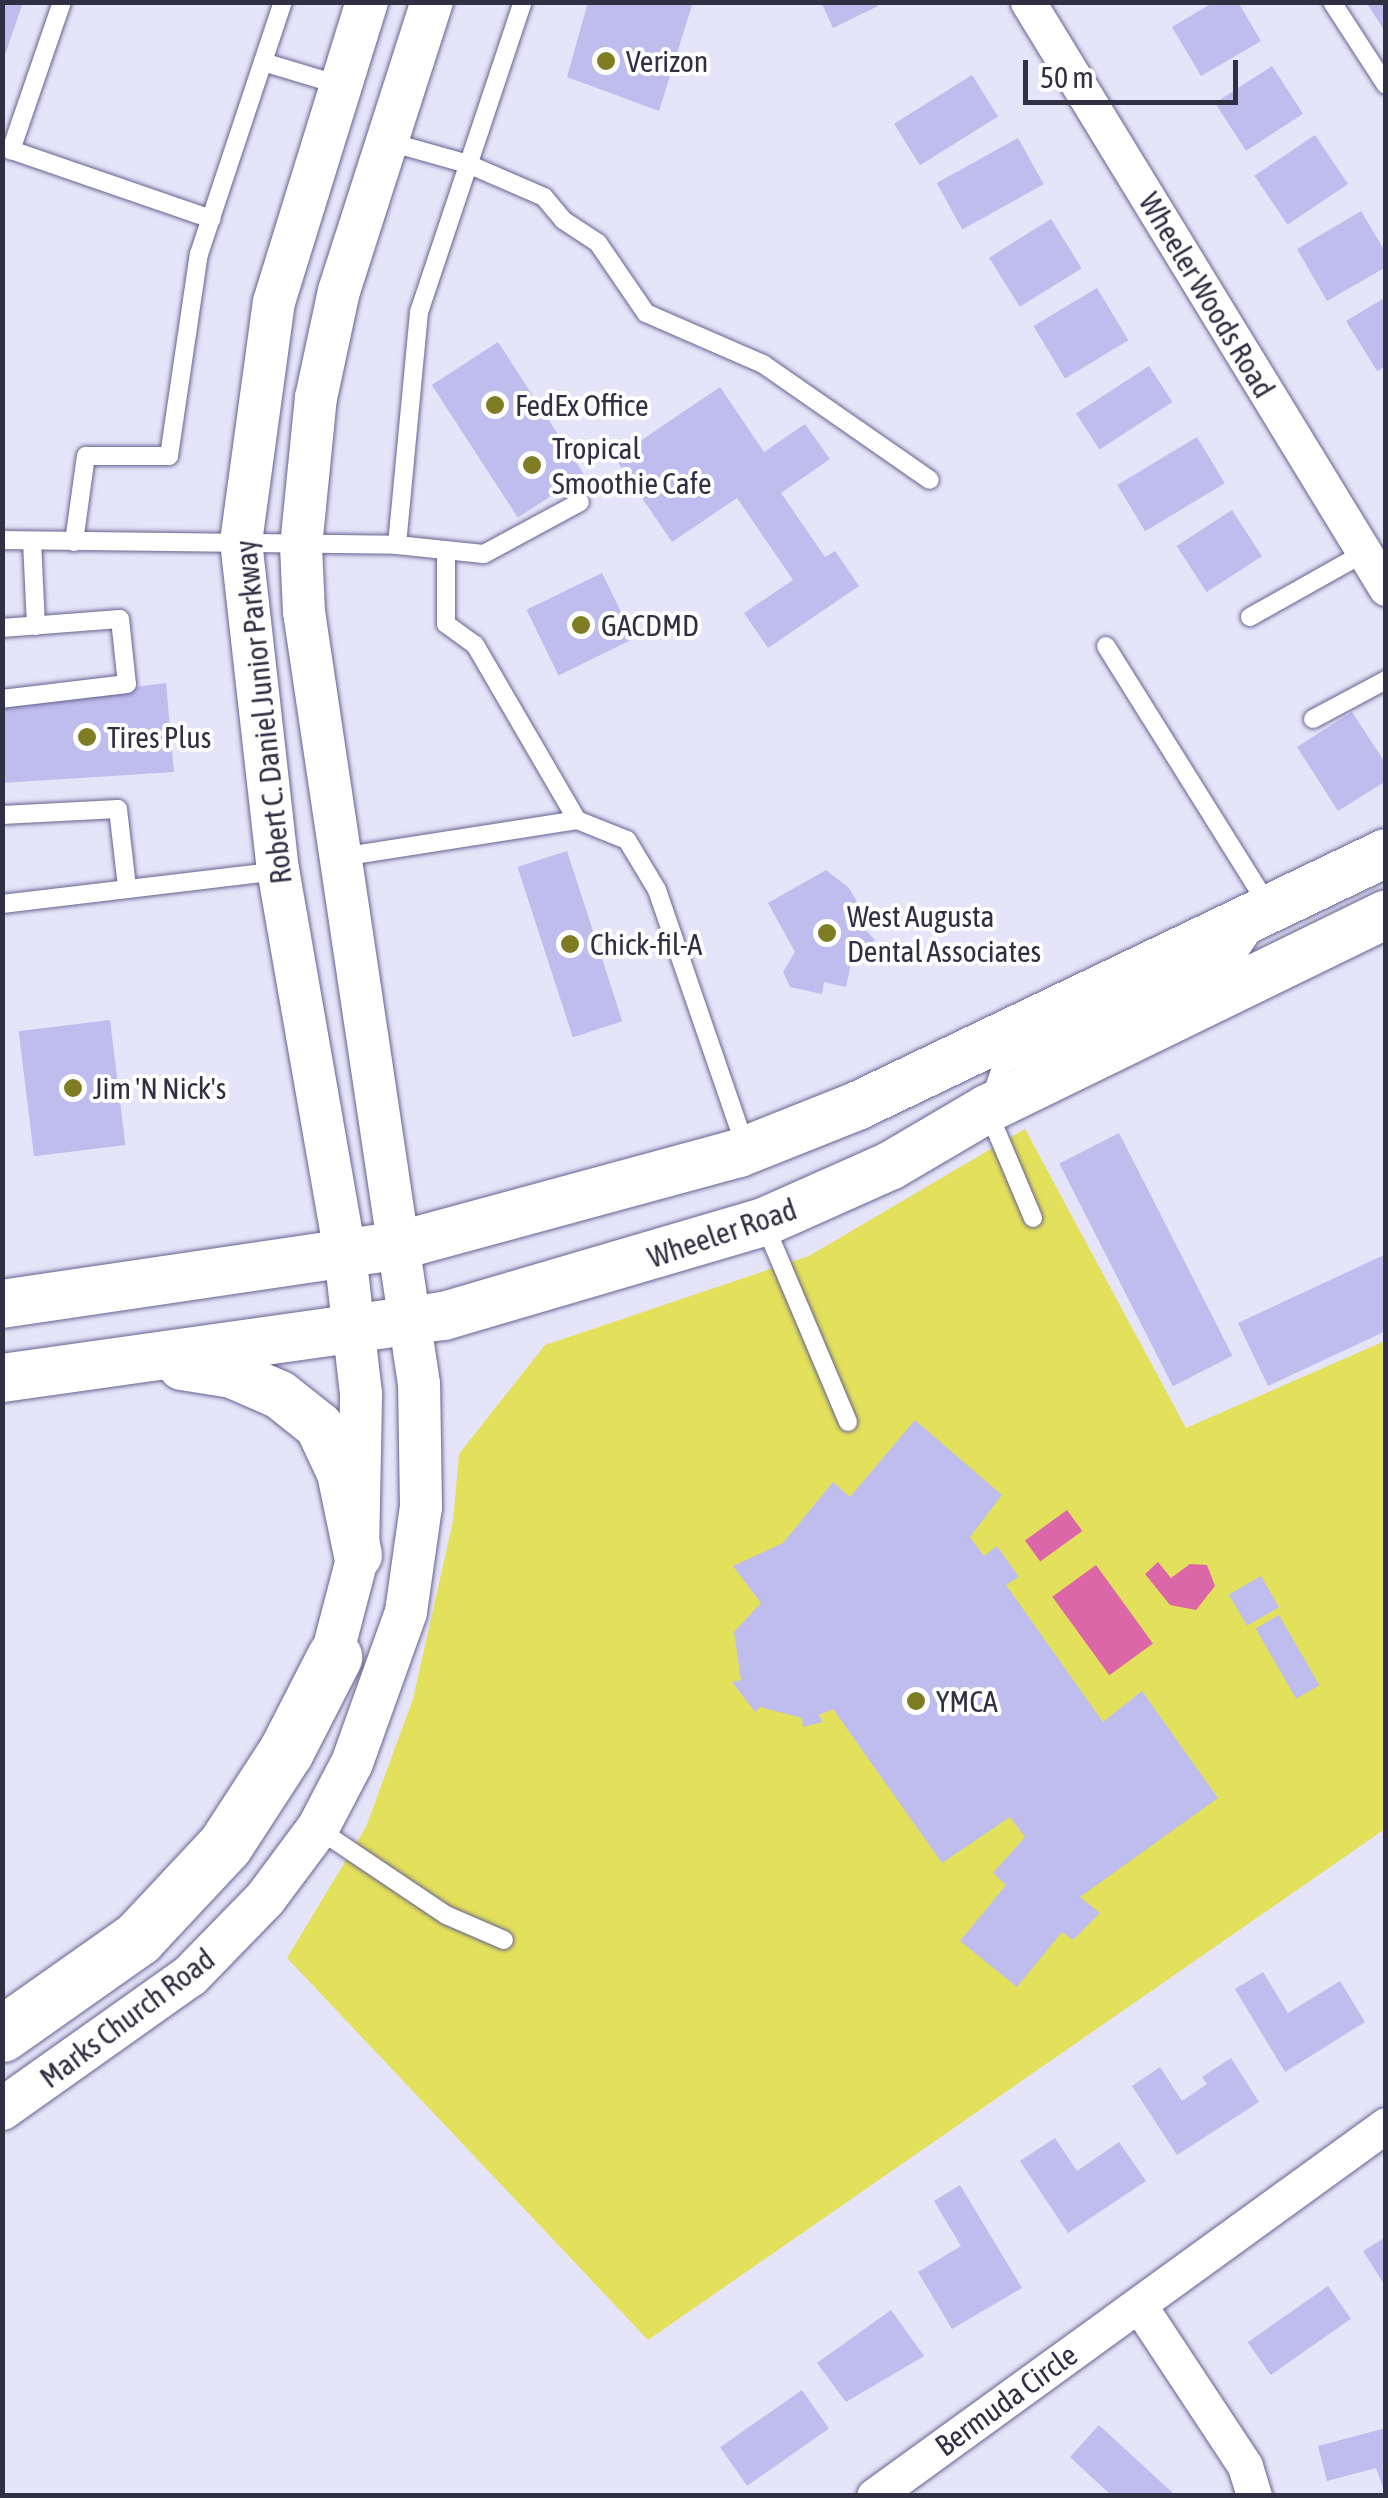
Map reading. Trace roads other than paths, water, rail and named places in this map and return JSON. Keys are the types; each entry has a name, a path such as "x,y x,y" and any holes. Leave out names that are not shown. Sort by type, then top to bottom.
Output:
{"highway":[{"path":"2,2034 138,1938 225,1846 286,1751 334,1657"}],"main road":[{"path":"2,1304 398,1246 747,1150 857,1106 1268,914 1386,854"},
{"name":"Wheeler Road","path":"2,1378 354,1332 557,1288 764,1222 890,1166 987,1109 1386,914"},
{"path":"144,1360 232,1374 280,1395 320,1426 341,1472 358,1555"}],"street":[{"name":"Robert C. Daniel Junior Parkway","path":"345,1252 278,871 241,542 274,302 338,85 367,2"},
{"name":"Robert C. Daniel Junior Parkway","path":"398,1246 304,612 301,547 316,398 338,291 432,2"},
{"name":"Wheeler Woods Road","path":"1028,2 1386,588"},
{"name":"Marks Church Road","path":"2,2110 190,1976 265,1899 318,1828 374,1716 406,1612 423,1452 398,1246"},
{"name":"Marks Church Road","path":"2,2052 156,1940 234,1862 298,1759 334,1657 358,1555 364,1446 345,1252"},
{"name":"Bermuda Circle","path":"874,2496 1386,2125"},
{"path":"1139,2305 1245,2466 1254,2496"}],"lane":[{"path":"62,2 11,150 211,219"},
{"path":"74,542 86,456 168,456 199,254 283,2"},
{"path":"398,545 419,312 523,2"},
{"path":"1332,2 1386,85"},
{"path":"263,62 338,85"},
{"path":"386,140 468,164 544,197 563,220 598,243 646,313 763,364 930,480"},
{"path":"2,540 241,542 301,547 398,545 484,554 580,502"},
{"path":"32,540 36,626"},
{"path":"446,550 446,624 475,645 577,820"},
{"path":"1250,616 1364,553"},
{"path":"2,628 120,620 127,684 2,699"},
{"path":"1033,1218 987,1109 1002,1065 1234,960 1268,914 1106,646"},
{"path":"1313,719 1386,680"},
{"path":"2,815 118,810 127,887"},
{"path":"341,858 577,820 627,840 656,890 747,1150"},
{"path":"2,904 278,871"},
{"path":"764,1222 848,1422"},
{"path":"318,1828 446,1915 504,1940"}],"place":[{"name":"Verizon","path":"606,61"},
{"name":"FedEx Office","path":"495,405"},
{"name":"Tropical Smoothie Cafe","path":"532,465"},
{"name":"GACDMD","path":"581,625"},
{"name":"Tires Plus","path":"87,737"},
{"name":"West Augusta Dental Associates","path":"827,933"},
{"name":"Chick-fil-A","path":"570,944"},
{"name":"Jim 'N Nick's","path":"73,1088"},
{"name":"YMCA","path":"916,1701"}]}
